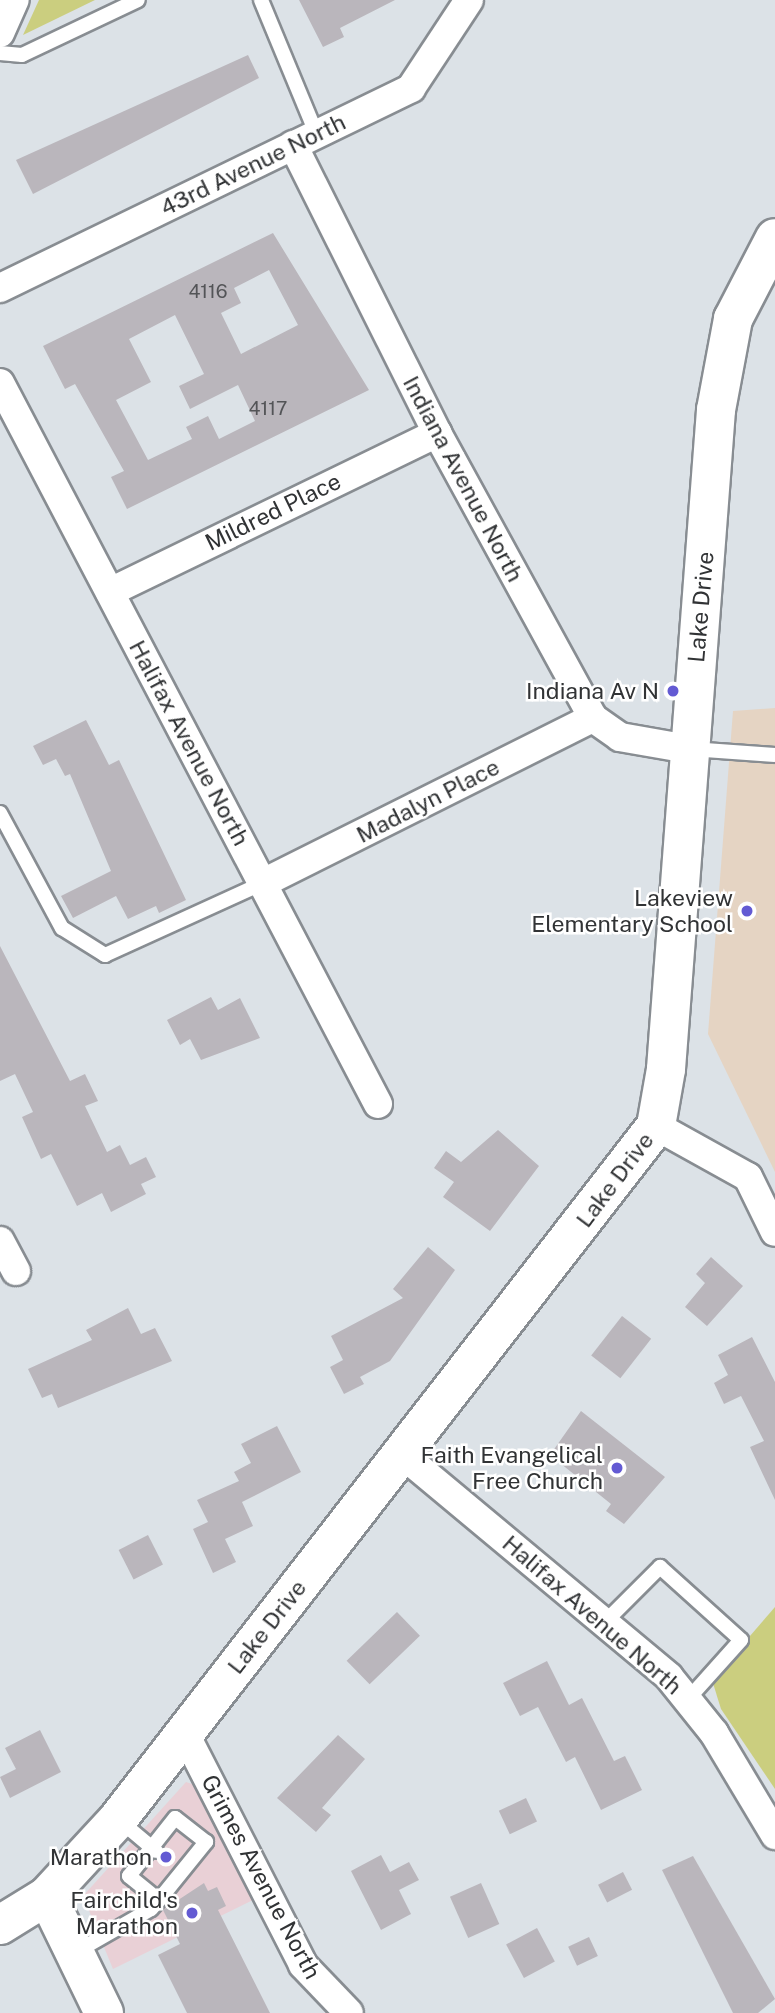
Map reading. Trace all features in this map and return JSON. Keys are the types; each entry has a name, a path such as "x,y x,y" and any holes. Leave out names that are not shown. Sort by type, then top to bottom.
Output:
{"street":[{"path":"0,33 15,0"},
{"name":"43rd Avenue North","path":"0,288 411,88 469,0"},
{"name":"Indiana Avenue North","path":"304,139 437,433 593,718 620,737 690,749"},
{"name":"Lake Drive","path":"0,1925 47,1896 118,1819 656,1126 666,1069 716,410 733,318 775,238"},
{"name":"Halifax Avenue North","path":"0,383 378,1104"},
{"name":"Mildred Place","path":"110,592 437,433"},
{"name":"Madalyn Place","path":"263,883 593,718"},
{"path":"656,1126 748,1177 775,1232"},
{"path":"0,1241 16,1271"},
{"name":"Halifax Avenue North","path":"403,1455 605,1622 688,1699 775,1835"},
{"name":"Grimes Avenue North","path":"184,1732 303,1965 349,2013"},
{"path":"47,1896 104,2013"}],"lane":[{"path":"0,53 22,55 138,0"},
{"path":"261,0 304,139"},
{"path":"690,749 775,755"},
{"path":"0,813 62,928 105,955 263,883"},
{"path":"605,1622 660,1567 740,1640 688,1699"},
{"path":"159,1900 129,1876 154,1849 175,1818 206,1842"},
{"path":"118,1819 154,1849"},
{"path":"75,1952 159,1900 179,1871 206,1842 232,1824"}],"shaded area":[{"name":"Lakeview Elementary School","path":"775,708 775,1172 708,1034 733,711"},
{"path":"186,1782 201,1787 255,1899 113,1969 83,1896"}],"green space":[{"path":"39,0 95,0 23,35"},
{"path":"775,1607 775,1789 721,1709 712,1680"}],"building":[{"path":"299,0 395,0 340,28 344,37 323,47"},
{"path":"248,55 259,78 33,194 16,160"},
{"path":"273,233 369,390 127,509 111,477 124,471 75,384 65,389 43,346","holes":["269,270 298,325 241,354 221,313 241,303 234,288","175,315 204,374 179,386 190,409 238,385 255,421 219,439 208,416 186,427 192,439 148,460 116,400 151,382 129,339"]},
{"path":"86,720 109,765 119,760 186,900 159,913 156,906 128,919 116,896 73,918 61,896 111,871 70,774 65,776 56,759 43,765 33,746"},
{"path":"0,946 70,1081 85,1074 98,1101 85,1106 107,1152 120,1145 130,1165 146,1157 156,1177 141,1184 146,1194 111,1212 102,1193 77,1206 51,1154 41,1159 22,1117 33,1112 15,1074 0,1081"},
{"path":"211,997 218,1010 240,998 260,1038 201,1060 190,1039 180,1045 167,1020"},
{"path":"498,1130 539,1166 490,1231 443,1197 454,1182 434,1168 446,1151 461,1162"},
{"path":"428,1247 455,1270 390,1361 360,1377 364,1384 344,1394 330,1367 343,1360 331,1336 403,1298 393,1289"},
{"path":"711,1257 743,1286 707,1326 685,1307 705,1283 696,1274"},
{"path":"128,1308 141,1334 155,1328 172,1361 58,1408 52,1394 42,1398 28,1369 92,1340 86,1330"},
{"path":"622,1316 651,1339 620,1378 591,1355"},
{"path":"752,1337 775,1382 775,1500 750,1447 764,1441 741,1396 724,1404 714,1383 728,1375 718,1355"},
{"name":"Faith Evangelical Free Church","path":"581,1411 665,1477 624,1524 606,1511 611,1504 550,1455"},
{"path":"277,1426 301,1472 242,1502 253,1526 225,1539 236,1562 213,1573 193,1529 208,1522 197,1500 239,1481 234,1472 251,1463 241,1444"},
{"path":"148,1535 163,1564 134,1579 119,1550"},
{"path":"397,1612 420,1636 370,1684 347,1661"},
{"path":"547,1661 569,1705 582,1698 614,1761 625,1756 642,1790 601,1810 575,1757 566,1762 538,1707 520,1716 503,1683"},
{"path":"40,1730 61,1772 10,1798 0,1777 16,1769 5,1748"},
{"path":"338,1735 365,1759 322,1808 331,1815 316,1832 277,1798"},
{"path":"526,1798 537,1822 510,1834 499,1811"},
{"path":"381,1855 390,1872 409,1862 419,1880 399,1890 411,1914 381,1930 351,1871"},
{"path":"693,1856 775,1999 758,2013 733,2013 662,1870"},
{"path":"623,1872 632,1890 607,1903 598,1885"},
{"path":"204,1883 208,1891 217,1887 226,1906 218,1910 270,2013 187,2013 158,1955 180,1944 163,1910"},
{"path":"481,1883 499,1924 468,1938 450,1897"},
{"path":"537,1928 555,1962 524,1978 506,1944"},
{"path":"589,1937 598,1956 577,1966 568,1947"}],"place":[{"name":"Indiana Av N","path":"673,691"},
{"name":"Lakeview Elementary School","path":"747,911"},
{"name":"Faith Evangelical Free Church","path":"617,1468"},
{"name":"Marathon","path":"166,1857"},
{"name":"Fairchild's Marathon","path":"192,1913"}]}
